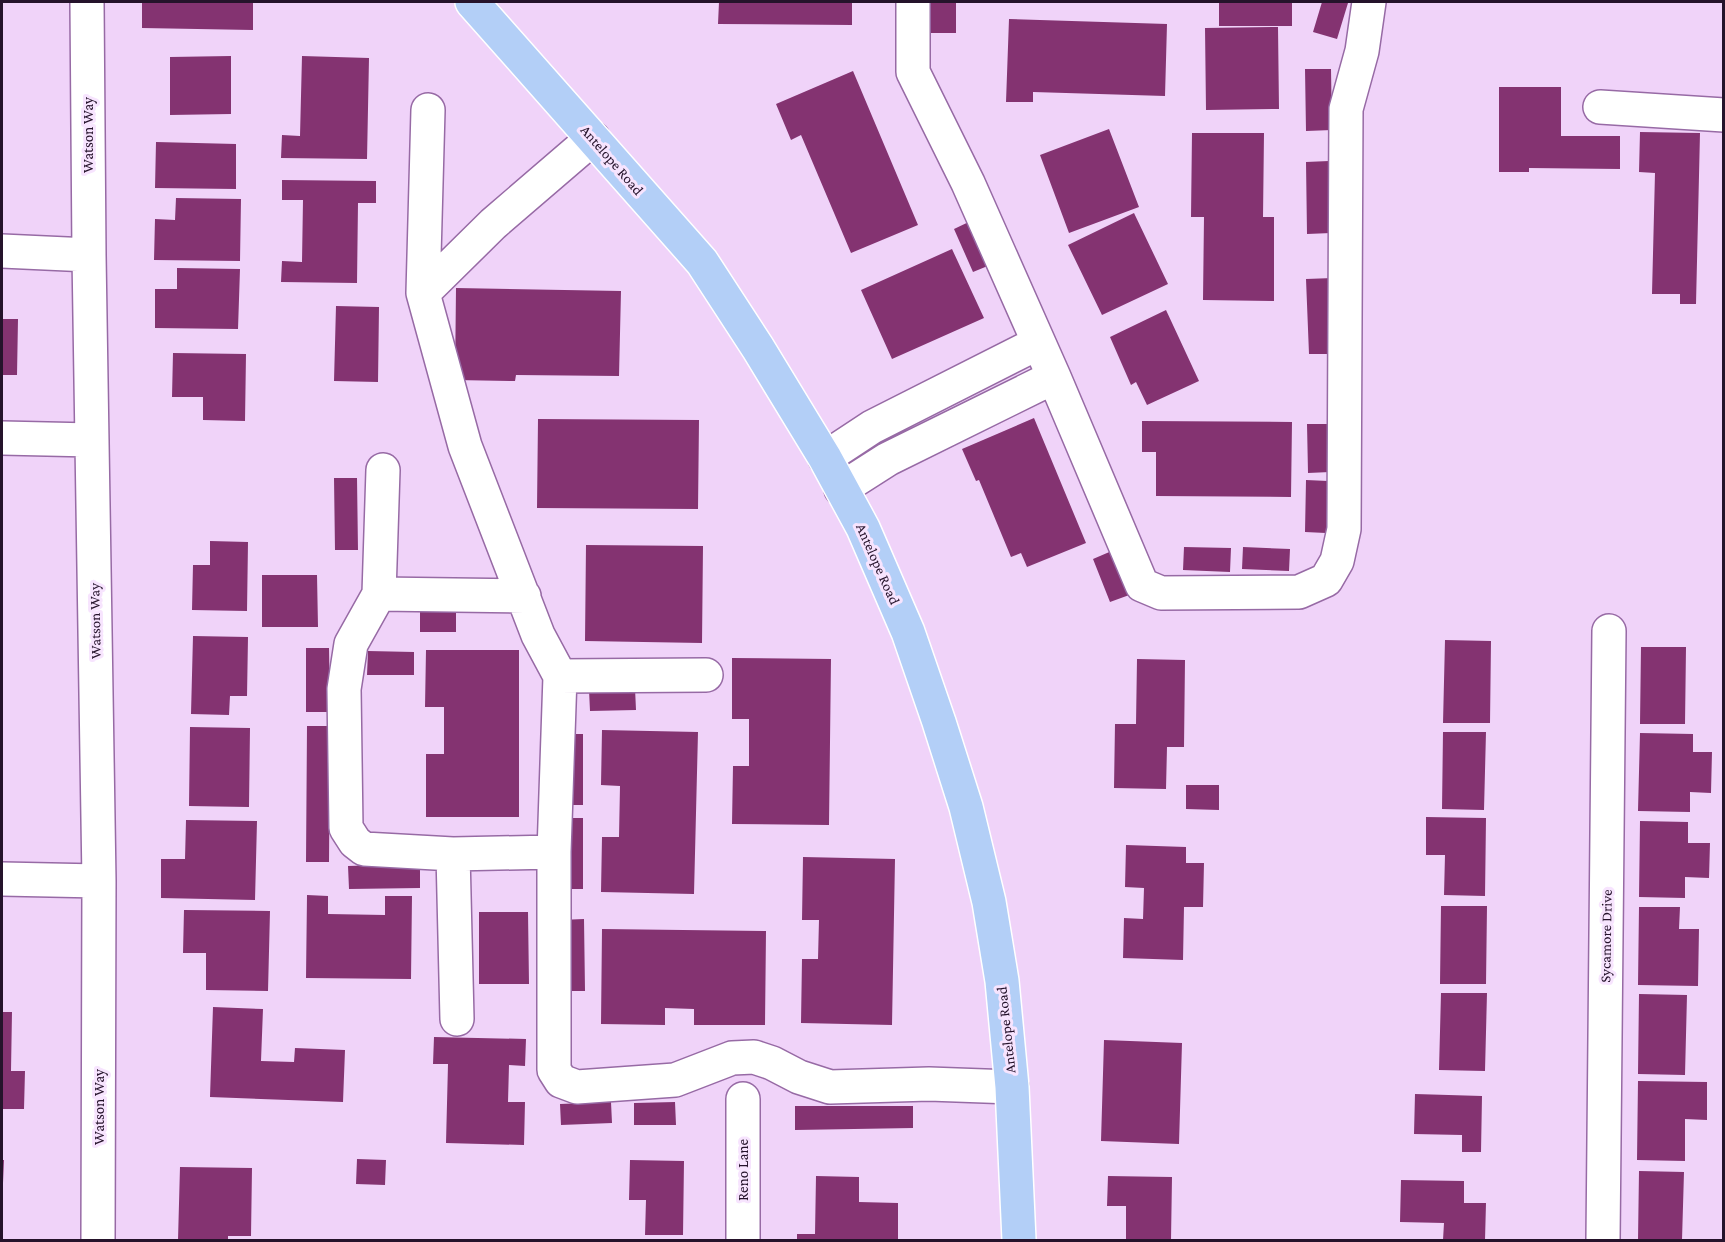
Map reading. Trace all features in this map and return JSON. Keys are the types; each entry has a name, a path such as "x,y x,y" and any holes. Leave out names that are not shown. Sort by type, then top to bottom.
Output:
{"main road":[{"name":"Antelope Road","path":"472,2 702,262 825,458 862,528 908,632 966,807 989,902 1002,981 1012,1087 1019,1240"}],"street":[{"name":"Watson Way","path":"87,2 99,881 98,1240"},
{"path":"913,2 913,72 968,183 1054,377 1142,585 1161,593 1299,592 1326,580 1337,561 1344,529 1346,110 1362,51 1369,2"},
{"path":"1600,107 1724,115"},
{"path":"428,110 423,293 465,446 538,635 560,676 554,852 554,1070 561,1082 577,1087 675,1080 732,1058 754,1057 772,1063 799,1077 830,1087 929,1084 1012,1087"},
{"path":"423,293 493,224 593,138"},
{"path":"2,251 89,255"},
{"path":"825,458 872,427 1038,343"},
{"path":"841,489 888,459 1054,377"},
{"path":"2,438 92,440"},
{"path":"383,470 379,594 351,644 344,689 346,828 355,842 364,849 453,854 554,852"},
{"path":"379,594 524,596"},
{"name":"Sycamore Drive","path":"1603,1240 1609,631"},
{"path":"560,676 706,675"},
{"path":"453,854 457,1019"},
{"path":"2,879 99,881"},
{"name":"Reno Lane","path":"743,1099 743,1240"}],"building":[{"path":"142,2 253,2 253,30 142,28"},
{"path":"719,2 852,2 852,25 718,24"},
{"path":"930,2 956,2 956,33 930,33"},
{"path":"1219,2 1292,2 1292,26 1219,26"},
{"path":"1322,2 1348,3 1337,39 1313,32"},
{"path":"1009,19 1167,24 1165,96 1033,92 1033,102 1006,102"},
{"path":"1278,27 1279,109 1206,110 1205,28"},
{"path":"231,56 231,114 170,115 170,57"},
{"path":"302,56 369,58 367,159 281,158 282,135 300,136"},
{"path":"1305,69 1331,69 1332,130 1306,131"},
{"path":"853,71 918,225 851,253 801,135 791,140 776,104"},
{"path":"1499,87 1561,87 1561,136 1620,136 1620,169 1529,168 1529,172 1499,172"},
{"path":"1109,129 1139,207 1069,233 1040,155"},
{"path":"1640,132 1700,133 1696,304 1680,304 1680,294 1652,294 1655,173 1639,172"},
{"path":"1192,133 1264,133 1263,217 1274,217 1274,301 1203,300 1204,217 1191,217"},
{"path":"156,142 236,144 236,189 155,188"},
{"path":"1329,161 1331,233 1307,234 1306,162"},
{"path":"282,180 376,181 376,203 358,203 357,283 281,282 282,261 302,262 303,200 282,200"},
{"path":"176,198 241,199 240,261 154,260 155,219 175,220"},
{"path":"1134,213 1168,284 1102,315 1068,245"},
{"path":"975,219 995,263 973,272 954,229"},
{"path":"952,249 984,318 892,359 861,290"},
{"path":"177,268 240,269 238,329 155,328 155,289 177,289"},
{"path":"1333,278 1335,354 1309,354 1306,279"},
{"path":"456,288 621,291 619,376 516,375 515,381 455,380"},
{"path":"336,306 379,307 378,382 334,381"},
{"path":"1166,310 1199,381 1147,405 1136,382 1131,385 1110,337"},
{"path":"2,319 18,319 17,375 2,375"},
{"path":"173,353 246,354 245,421 203,420 203,397 172,397"},
{"path":"1034,418 1086,543 1027,567 1021,553 1011,557 979,480 976,481 962,449"},
{"path":"538,419 699,420 698,509 537,508"},
{"path":"1142,421 1292,422 1291,497 1156,496 1156,452 1142,452"},
{"path":"1307,424 1329,424 1330,472 1308,473"},
{"path":"334,478 357,478 358,550 335,550"},
{"path":"1306,480 1328,481 1326,533 1305,532"},
{"path":"210,541 248,542 247,611 192,610 193,565 210,565"},
{"path":"586,545 703,546 702,643 585,641"},
{"path":"1184,547 1231,548 1230,572 1183,570"},
{"path":"1243,547 1290,549 1289,571 1242,569"},
{"path":"1114,550 1132,594 1110,602 1093,559"},
{"path":"262,575 317,575 318,627 262,627"},
{"path":"420,609 456,609 456,632 420,632"},
{"path":"193,636 248,637 247,696 230,696 229,715 191,714"},
{"path":"1445,640 1491,641 1490,723 1443,723"},
{"path":"1641,647 1686,647 1685,724 1640,724"},
{"path":"306,648 329,648 330,712 306,712"},
{"path":"426,650 519,650 519,817 426,817 426,754 444,754 444,707 425,707"},
{"path":"368,651 414,652 414,675 367,675"},
{"path":"732,658 831,659 829,825 732,824 733,766 749,766 749,719 732,719"},
{"path":"1137,659 1185,660 1184,747 1167,747 1166,789 1114,788 1115,724 1136,724"},
{"path":"635,688 636,710 590,711 589,690"},
{"path":"307,726 330,726 329,862 306,862"},
{"path":"190,727 250,728 249,807 189,806"},
{"path":"602,730 698,732 694,894 601,892 602,837 619,837 620,786 601,785"},
{"path":"1443,732 1486,732 1484,810 1442,809"},
{"path":"1640,733 1693,734 1693,752 1712,752 1711,793 1690,792 1690,812 1638,811"},
{"path":"559,734 583,734 583,805 559,805"},
{"path":"1186,785 1219,785 1219,810 1186,809"},
{"path":"1426,817 1486,818 1485,896 1444,895 1445,855 1426,855"},
{"path":"560,818 583,818 583,889 560,889"},
{"path":"186,820 257,821 255,900 161,898 161,859 185,859"},
{"path":"1640,821 1688,822 1688,843 1710,843 1709,878 1685,877 1685,898 1639,897"},
{"path":"1126,845 1186,847 1186,863 1204,863 1203,907 1184,907 1183,960 1123,958 1124,918 1143,919 1144,888 1125,887"},
{"path":"803,857 895,859 892,1025 801,1023 802,959 818,959 819,920 802,920"},
{"path":"420,864 420,888 349,889 348,866"},
{"path":"307,895 328,896 328,914 385,915 385,896 412,896 411,979 306,978"},
{"path":"1441,906 1487,906 1486,984 1440,984"},
{"path":"1639,907 1680,907 1679,929 1699,929 1698,986 1638,985"},
{"path":"184,910 270,911 268,991 206,990 206,953 183,953"},
{"path":"479,912 528,912 529,984 479,984"},
{"path":"584,919 585,991 561,991 560,920"},
{"path":"602,929 766,931 765,1025 694,1025 694,1009 665,1008 665,1025 601,1024"},
{"path":"1441,993 1487,993 1485,1071 1439,1070"},
{"path":"1639,994 1687,995 1685,1075 1638,1074"},
{"path":"213,1007 263,1009 261,1061 294,1062 295,1048 345,1050 343,1102 210,1097"},
{"path":"2,1012 12,1012 11,1071 25,1071 24,1109 2,1109"},
{"path":"434,1037 526,1039 525,1066 509,1065 508,1102 525,1102 524,1145 446,1143 448,1064 433,1064"},
{"path":"1104,1040 1182,1043 1179,1144 1101,1141"},
{"path":"1638,1081 1707,1082 1707,1120 1685,1119 1685,1161 1637,1160"},
{"path":"1415,1094 1482,1096 1481,1152 1462,1152 1462,1135 1414,1134"},
{"path":"611,1102 612,1123 561,1125 560,1104"},
{"path":"675,1102 676,1125 634,1125 634,1103"},
{"path":"795,1106 913,1106 913,1128 795,1130"},
{"path":"357,1159 386,1160 385,1185 356,1184"},
{"path":"2,1160 4,1160 3,1183 2,1183"},
{"path":"630,1160 684,1161 683,1235 645,1235 646,1200 629,1200"},
{"path":"180,1167 252,1168 251,1236 228,1236 228,1240 178,1240"},
{"path":"1639,1171 1684,1172 1682,1240 1638,1240"},
{"path":"816,1176 859,1177 859,1202 898,1203 898,1240 797,1240 797,1234 815,1234"},
{"path":"1108,1176 1172,1177 1171,1240 1126,1240 1126,1206 1107,1206"},
{"path":"1401,1180 1464,1181 1464,1203 1486,1203 1485,1240 1443,1240 1444,1223 1400,1222"}]}
